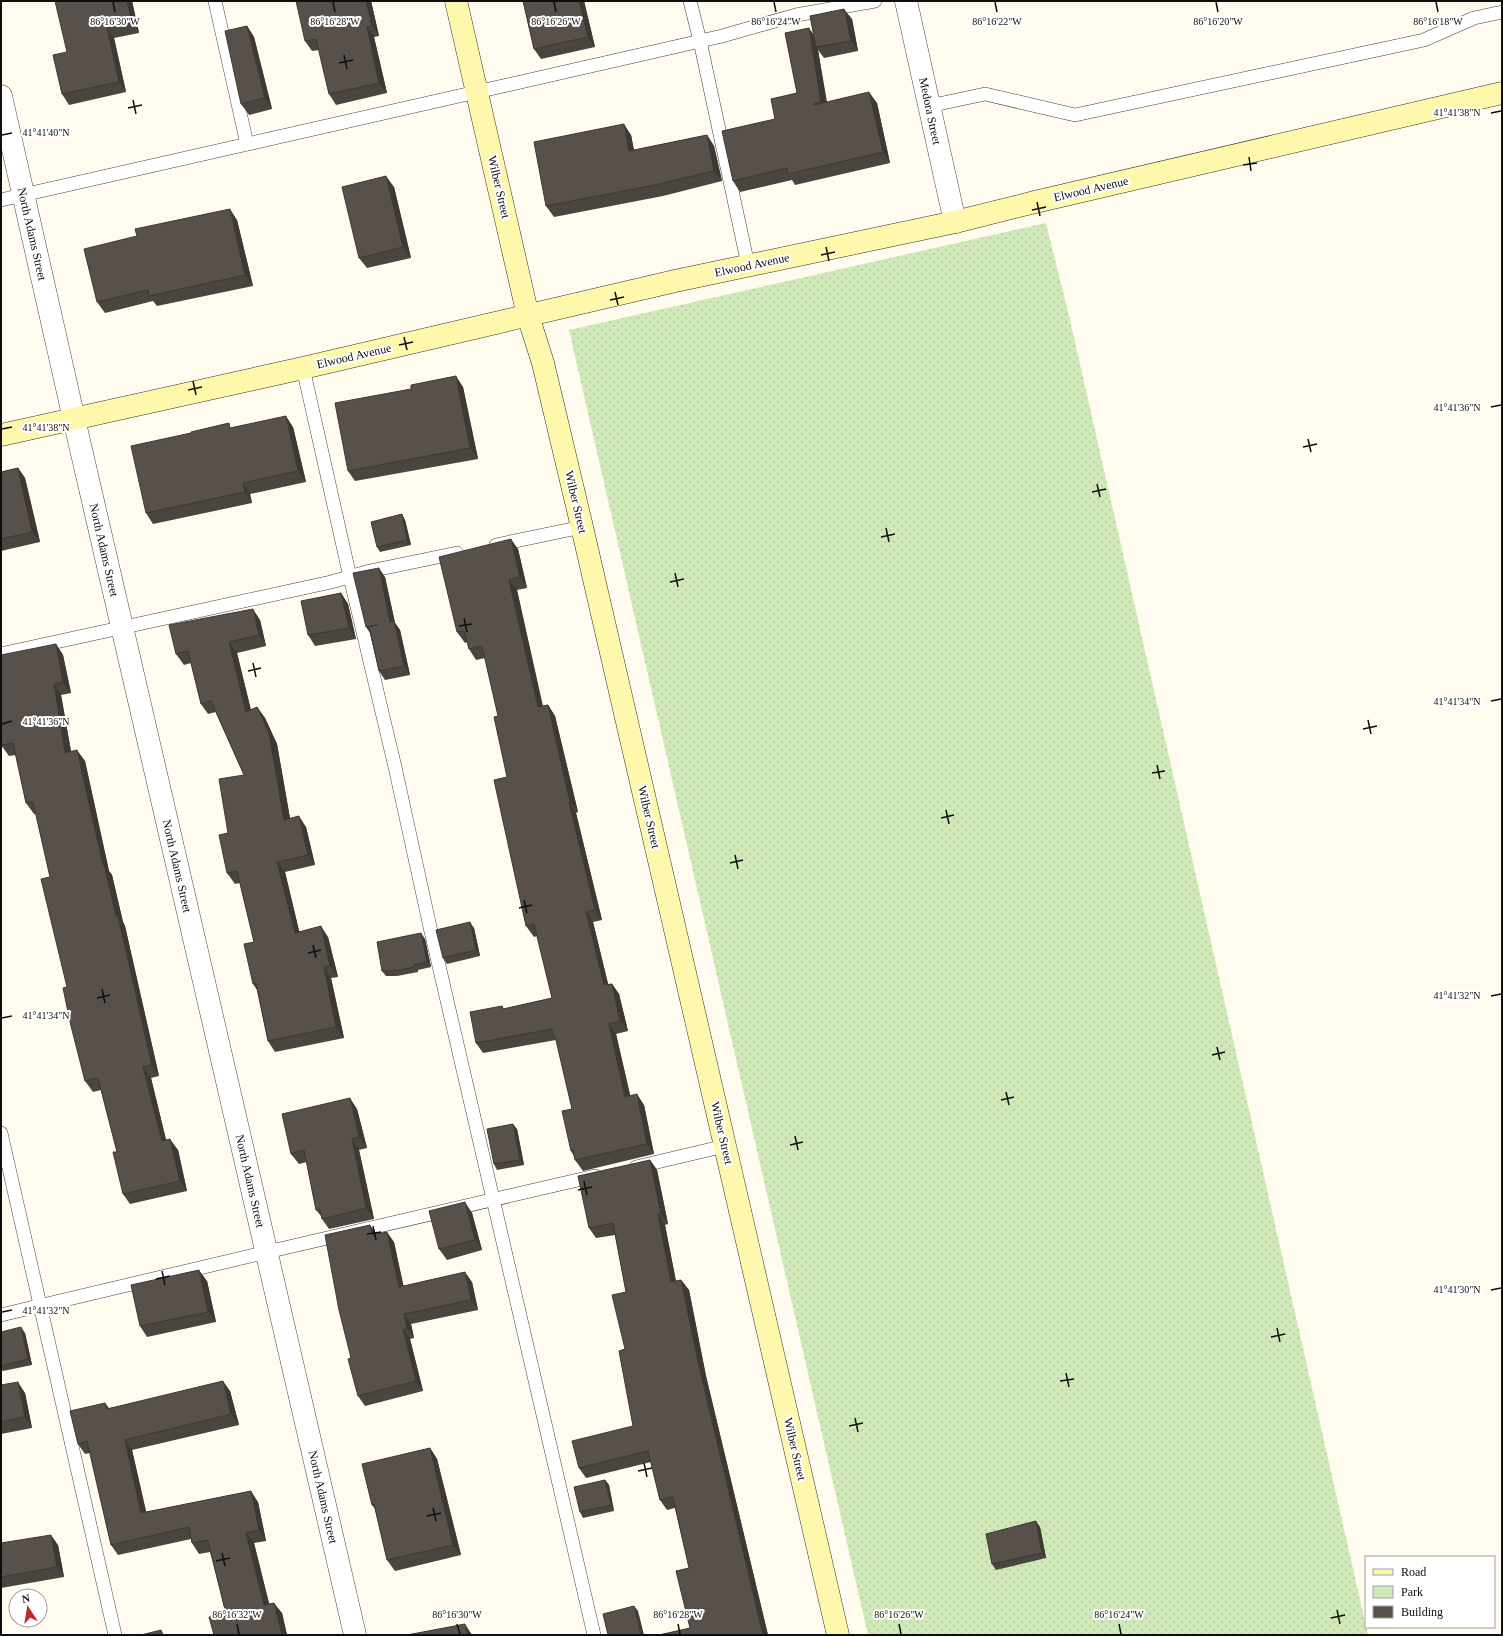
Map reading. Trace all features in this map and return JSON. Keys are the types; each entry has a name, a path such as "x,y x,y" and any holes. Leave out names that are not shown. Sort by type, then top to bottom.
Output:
{"street":[{"name":"Wilber Street","path":"456,1 528,316 544,363 838,1635"},
{"name":"Medora Street","path":"906,1 955,222"},
{"name":"Elwood Avenue","path":"1,435 303,368 675,281 955,222 1502,93"},
{"name":"North Adams Street","path":"1,96 74,419 355,1635"}],"lane":[{"path":"214,1 247,144"},
{"path":"690,1 748,265"},
{"path":"1,200 722,36 796,15 876,1"},
{"path":"929,106 985,94 1075,115 1424,40 1474,18 1502,12"},
{"path":"303,368 350,577 396,767 430,927 494,1199 582,1591 594,1635"},
{"path":"484,548 582,527"},
{"path":"1,654 331,582 370,571 468,551"},
{"path":"1,1133 114,1635"},
{"path":"625,1169 725,1146"},
{"path":"1,1315 609,1173"}],"green space":[{"path":"1046,223 1070,320 1365,1622 1365,1628 1366,1628 1368,1635 868,1635 569,330"}],"building":[{"path":"55,1 127,1 132,22 107,28 119,82 62,94 53,55 67,52"},
{"path":"296,1 366,1 372,26 367,27 379,83 329,94 316,39 305,41"},
{"path":"523,1 579,1 588,37 534,49"},
{"path":"844,9 851,41 816,47 810,16"},
{"path":"247,26 265,98 241,104 225,31"},
{"path":"809,28 821,102 814,103 814,105 869,92 883,152 788,174 787,168 733,181 722,131 775,119 771,99 797,93 785,33"},
{"path":"624,124 629,151 707,135 714,171 655,185 546,206 534,142"},
{"path":"386,176 403,247 359,258 342,187"},
{"path":"230,209 245,275 149,296 148,290 97,302 84,249 137,236 135,229"},
{"path":"456,376 470,448 348,471 335,403 411,389 411,385"},
{"path":"286,416 298,471 243,483 245,492 146,513 131,446 229,423 230,428"},
{"path":"18,468 32,532 1,539 1,472"},
{"path":"402,514 407,540 377,547 371,522"},
{"path":"511,539 520,577 509,580 538,707 548,705 569,802 595,910 586,912 604,985 612,984 620,1021 609,1024 625,1097 637,1094 647,1144 575,1160 573,1150 571,1151 562,1111 572,1109 555,1036 553,1037 552,1029 476,1043 470,1012 502,1006 503,1009 552,998 534,924 526,926 494,780 507,777 494,717 498,716 482,646 469,649 464,631 457,632 439,557"},
{"path":"379,568 390,622 394,621 404,666 379,671 369,626 366,627 353,573"},
{"path":"341,593 349,628 308,635 301,601"},
{"path":"253,609 259,635 229,642 246,712 257,707 269,733 284,820 299,816 308,855 277,862 295,933 321,926 330,966 324,967 336,1027 268,1041 256,983 253,984 244,944 254,942 237,871 227,873 219,835 228,833 219,779 244,775 211,701 201,704 188,651 176,654 169,625"},
{"path":"56,644 63,682 54,684 65,753 77,750 103,865 104,864 116,916 118,916 152,1065 143,1067 162,1141 170,1139 180,1181 123,1194 113,1152 117,1152 98,1078 85,1081 71,1026 63,988 67,987 41,879 50,877 33,802 26,803 13,743 1,745 1,655"},
{"path":"470,922 476,950 443,958 436,930"},
{"path":"421,933 427,962 414,965 414,967 393,971 382,971 377,942"},
{"path":"350,1098 359,1137 352,1139 366,1208 322,1219 320,1209 316,1210 304,1150 291,1154 282,1114"},
{"path":"513,1124 520,1160 494,1164 487,1129"},
{"path":"650,1160 661,1214 658,1214 671,1282 681,1280 699,1366 763,1635 659,1635 690,1628 676,1571 689,1568 673,1497 660,1500 648,1451 579,1468 572,1441 633,1426 619,1351 625,1349 612,1295 626,1292 613,1223 589,1228 578,1176"},
{"path":"465,1202 475,1240 439,1249 429,1211"},
{"path":"370,1225 372,1235 387,1232 399,1287 465,1272 471,1300 404,1314 407,1328 403,1329 416,1381 358,1396 348,1359 351,1358 339,1310 325,1235"},
{"path":"199,1270 208,1312 140,1326 131,1285"},
{"path":"21,1327 28,1359 1,1366 1,1332"},
{"path":"223,1381 231,1414 125,1440 141,1513 251,1491 259,1530 246,1533 264,1605 274,1603 282,1635 214,1635 209,1617 226,1614 208,1540 192,1543 189,1527 111,1545 87,1441 78,1444 70,1411 105,1403 107,1409"},
{"path":"18,1382 25,1417 1,1422 1,1385"},
{"path":"430,1448 453,1545 387,1560 374,1504 372,1505 362,1464"},
{"path":"605,1480 611,1505 580,1512 574,1487"},
{"path":"1036,1521 1042,1553 992,1564 986,1534"},
{"path":"51,1535 57,1567 1,1577 1,1543"},
{"path":"634,1606 641,1635 608,1635 603,1614"},
{"path":"465,1624 467,1635 407,1635"},
{"path":"161,1630 163,1635 141,1635"}]}
